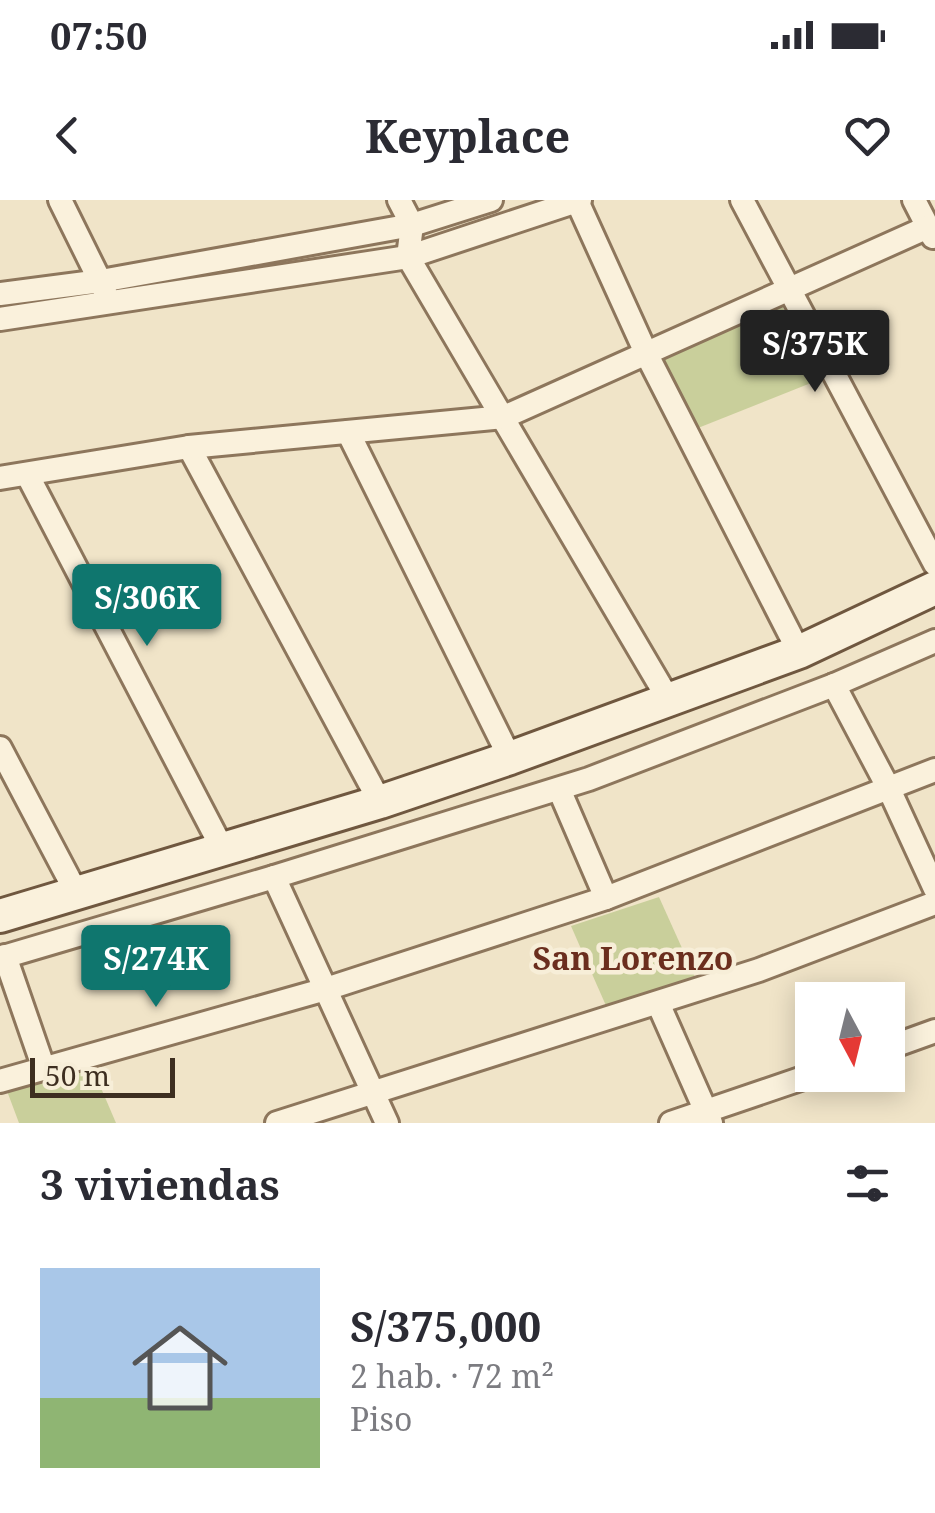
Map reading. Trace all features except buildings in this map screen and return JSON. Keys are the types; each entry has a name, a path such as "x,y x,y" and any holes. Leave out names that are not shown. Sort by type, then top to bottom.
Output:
{"street":[{"path":"60,200 112,304"},
{"path":"399,200 412,225 408,257 670,702"},
{"path":"0,294 101,281 412,225 491,200"},
{"path":"742,200 935,564"},
{"path":"0,478 189,447 504,417 788,289 932,233 914,200"},
{"path":"0,319 408,257 579,201 646,353 799,652"},
{"path":"348,432 510,758"},
{"path":"189,447 380,802"},
{"path":"26,474 222,848"},
{"path":"0,916 380,802 670,702 799,652 935,588"},
{"path":"44,1068 2,957 559,789 834,684 935,641"},
{"path":"834,684 889,789 935,890"},
{"path":"0,748 76,892"},
{"path":"0,1081 326,990 606,898 935,770"},
{"path":"559,789 606,898"},
{"path":"274,878 387,1123"},
{"path":"277,1123 759,970 935,903"},
{"path":"658,1002 708,1117"},
{"path":"905,1042 935,1032"},
{"path":"671,1123 708,1117 795,1082"}],"green space":[{"path":"782,306 821,379 698,428 663,358"},
{"path":"659,897 695,977 607,1008 571,926"},
{"path":"92,1067 116,1123 19,1123 7,1091"}],"district":[{"name":"San Lorenzo","path":"633,957"}]}
